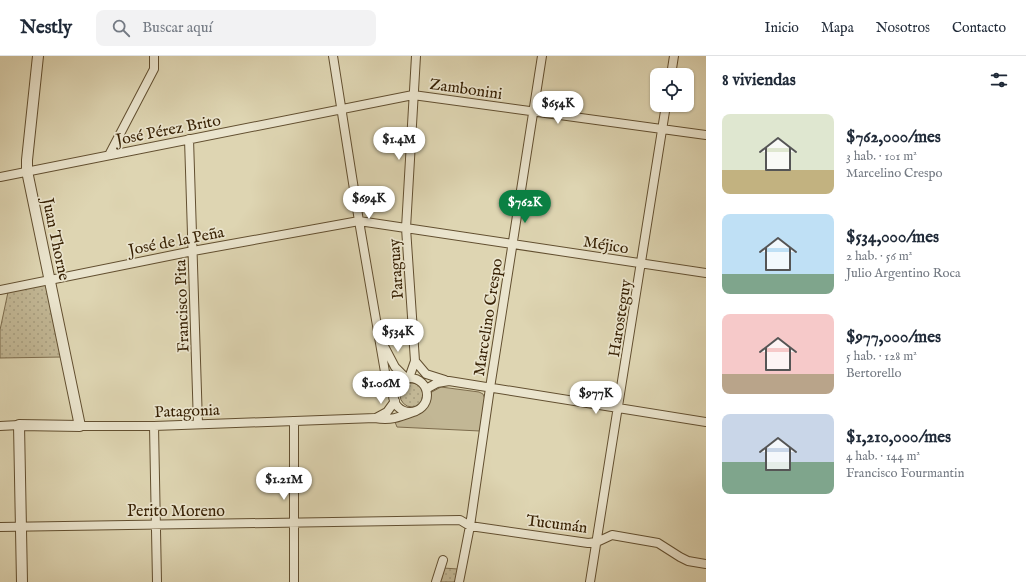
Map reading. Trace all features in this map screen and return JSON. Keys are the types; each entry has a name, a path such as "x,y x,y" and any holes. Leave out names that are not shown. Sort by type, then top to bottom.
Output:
{"street":[{"name":"Juan Thorne","path":"38,56 27,171 80,426"},
{"path":"109,155 154,69 154,56"},
{"path":"333,56 385,372 394,400 400,408 404,411 416,411 424,405 427,400 426,389 419,381 408,379 394,367 379,334"},
{"name":"Paraguay","path":"408,379 415,361 406,228 416,56"},
{"name":"Marcelino Crespo","path":"460,582 470,526 542,56"},
{"path":"672,68 674,56"},
{"name":"Zambonini","path":"342,109 413,95 706,135"},
{"name":"José Pérez Brito","path":"0,176 342,109"},
{"name":"Harosteguy","path":"590,582 665,112"},
{"name":"Francisco Pita","path":"189,139 198,424"},
{"name":"Méjico","path":"359,221 706,273"},
{"name":"José de la Peña","path":"0,290 193,251 359,221"},
{"path":"415,361 426,374 448,381 706,422"},
{"path":"375,418 387,412 394,400 396,387 399,383 408,379"},
{"path":"426,389 437,383 448,381"},
{"name":"Patagonia","path":"0,426 154,426 375,418 384,419 397,418 416,411"},
{"path":"294,421 294,582"},
{"path":"19,425 22,582"},
{"path":"154,426 157,582"},
{"name":"Perito Moreno","path":"0,527 156,524 294,524 460,520 470,526"},
{"name":"Tucumán","path":"470,526 588,543 596,542 612,535 658,543 688,561 706,564"},
{"path":"436,582 443,560"}],"shaded area":[{"path":"46,285 63,357 0,358 0,330 8,292"},
{"path":"412,383 417,384 423,390 423,400 417,406 412,407 407,406 401,400 400,395 401,390 407,384"},
{"path":"441,387 479,392 483,394 485,399 480,431 397,427 395,422 423,409 429,399 430,393"},
{"path":"443,568 458,569 456,582 439,582"}]}
